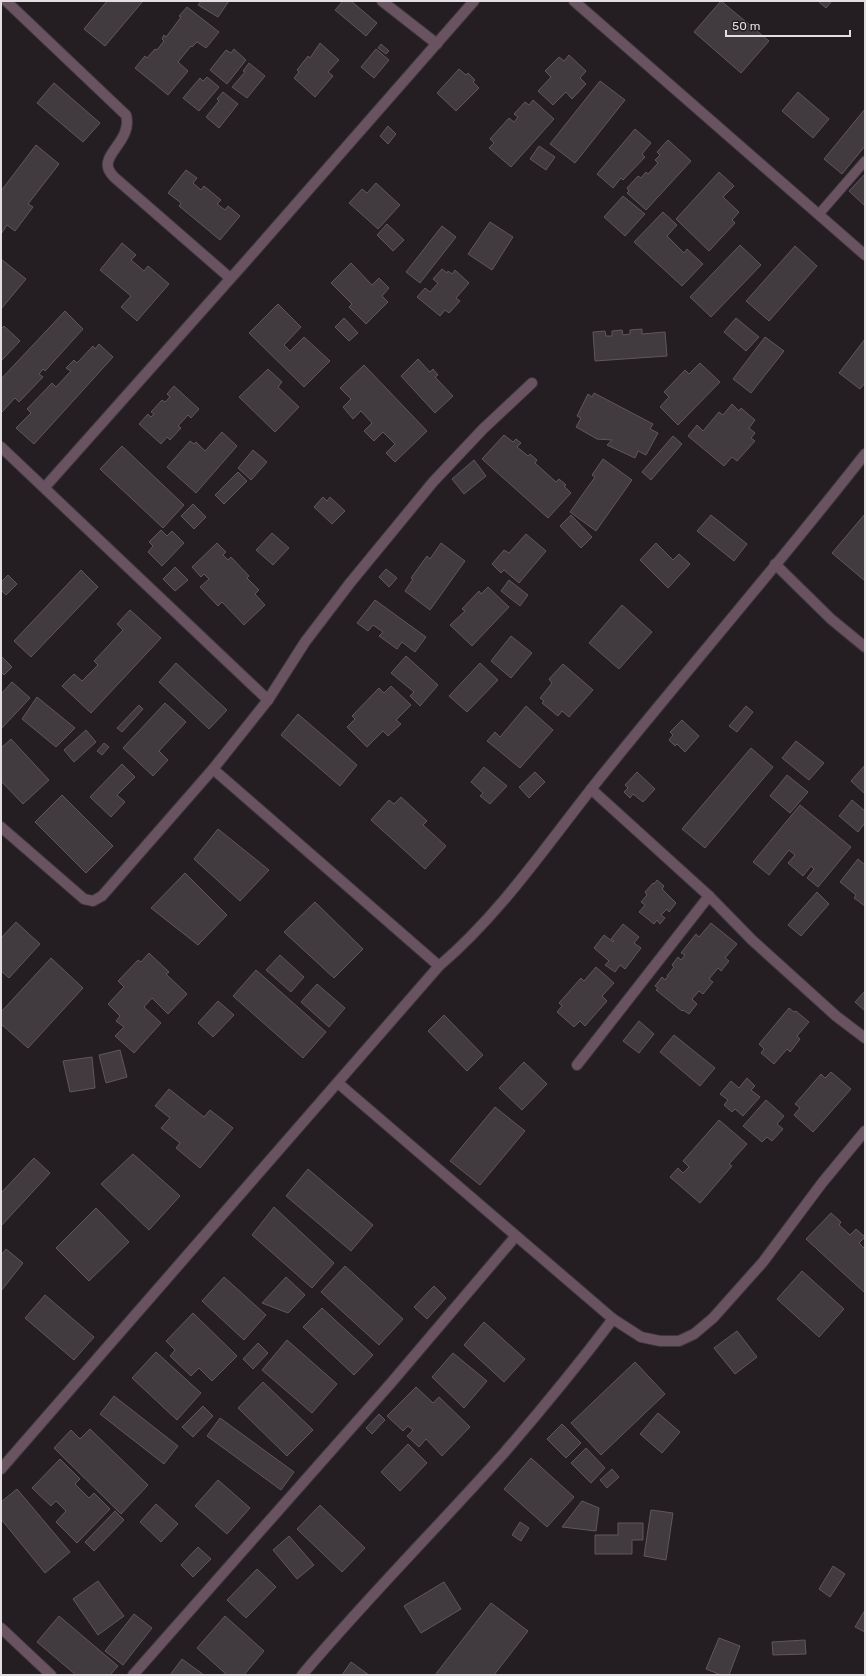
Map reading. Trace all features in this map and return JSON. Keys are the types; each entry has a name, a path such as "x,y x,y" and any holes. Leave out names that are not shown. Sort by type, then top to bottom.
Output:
{"street":[{"path":"6,1 126,115 128,123 125,133 108,158 108,168 114,177 230,278"},
{"path":"382,1 437,44"},
{"path":"45,487 474,1"},
{"path":"574,1 865,255"},
{"path":"1,827 84,899 93,901 102,896 213,769 268,700 306,642 350,583 428,488 483,429 532,383"},
{"path":"1,447 45,487 268,700"},
{"path":"1,1469 439,966 463,946 492,915 591,789 865,454"},
{"path":"775,564 832,619 865,647"},
{"path":"213,769 439,966"},
{"path":"591,789 709,896 752,940 836,1016 865,1038"},
{"path":"576,1065 709,896"},
{"path":"338,1083 613,1319 641,1337 660,1341 679,1341 694,1334 713,1318 763,1262 822,1183 865,1131"},
{"path":"133,1675 391,1383 515,1236"},
{"path":"302,1675 346,1624 512,1443 560,1386 613,1319"},
{"path":"1,1628 48,1674"}],"lane":[{"path":"819,214 865,161"}],"building":[{"path":"107,1 143,1 105,46 84,29"},
{"path":"201,1 229,1 218,17 198,5"},
{"path":"343,1 351,1 377,23 366,36 335,10"},
{"path":"721,1 769,41 741,73 694,32"},
{"path":"818,1 832,1 826,8"},
{"path":"187,7 219,32 206,48 197,42 192,47 191,46 178,62 188,71 168,95 135,68 145,56 147,58 155,49 157,50 164,41 162,39 164,35 166,37 181,17 179,16"},
{"path":"320,43 339,60 328,72 333,76 315,97 294,78 299,72 297,70 308,56 310,58"},
{"path":"381,44 389,51 386,54 378,48"},
{"path":"234,49 246,60 227,84 210,70 226,50 231,53"},
{"path":"376,49 389,60 374,78 361,67"},
{"path":"569,55 586,71 580,78 586,84 572,99 566,92 553,105 538,91 551,77 545,71 559,57 564,61"},
{"path":"249,63 265,76 247,98 232,87 245,72 243,71"},
{"path":"459,69 466,75 468,73 475,80 473,82 479,88 456,111 437,93"},
{"path":"207,77 219,87 199,111 183,98 200,78 203,81"},
{"path":"600,81 625,100 575,163 550,144"},
{"path":"54,83 100,123 83,142 37,103"},
{"path":"223,92 238,104 219,128 206,117 219,101 217,99"},
{"path":"798,92 829,119 813,138 782,111"},
{"path":"533,100 554,119 511,167 489,148 494,143 490,139 509,118 514,122 518,117 514,114 525,102 529,105"},
{"path":"865,109 865,146 842,174 824,159"},
{"path":"388,126 396,134 388,144 380,136"},
{"path":"635,129 651,143 642,154 645,157 623,180 621,178 613,188 597,174"},
{"path":"668,140 691,161 646,210 627,193 629,191 627,188 638,176 641,178 646,172 648,174 658,163 655,160 660,155 657,152"},
{"path":"36,145 59,164 28,204 33,207 15,231 7,225 1,234 1,191"},
{"path":"539,146 555,157 546,170 530,159"},
{"path":"186,170 197,178 193,183 201,190 204,186 221,200 217,204 225,210 228,206 240,216 220,240 179,206 181,203 168,193"},
{"path":"719,172 734,186 723,197 739,212 732,220 735,223 709,251 676,219"},
{"path":"865,174 865,206 849,191"},
{"path":"376,183 400,205 378,229 349,203 362,189 367,193"},
{"path":"623,196 645,214 625,236 604,217"},
{"path":"663,212 677,225 667,236 684,253 687,249 703,264 682,286 634,242"},
{"path":"490,222 513,237 492,270 468,254"},
{"path":"387,224 404,240 393,251 377,235"},
{"path":"442,226 456,237 420,283 406,272"},
{"path":"122,243 136,255 131,260 144,271 148,266 169,284 137,321 121,307 131,296 100,270"},
{"path":"740,245 761,265 711,317 690,297"},
{"path":"795,246 817,266 769,321 746,301"},
{"path":"1,259 26,279 1,309"},
{"path":"351,263 372,285 379,278 389,288 382,296 388,302 366,324 349,307 352,304 331,283"},
{"path":"442,269 447,273 448,271 452,274 455,270 469,283 456,298 460,301 449,313 445,310 440,316 417,297 425,288 430,292 438,283 433,279"},
{"path":"278,304 301,327 284,345 290,351 304,337 330,361 304,387 249,333"},
{"path":"65,311 83,329 45,371 43,369 39,374 43,377 19,402 15,398 1,413 1,379"},
{"path":"344,318 358,333 349,341 335,327"},
{"path":"736,318 759,337 746,351 724,332"},
{"path":"4,326 20,341 1,361 1,329"},
{"path":"642,329 642,334 665,332 667,356 595,361 593,332 605,331 606,336 612,336 612,331 622,330 623,335 630,334 630,330"},
{"path":"765,337 784,351 751,393 733,379"},
{"path":"865,339 865,383 860,389 839,373"},
{"path":"99,344 113,357 34,444 16,428 31,413 27,409 52,383 56,387 71,371 66,368 74,360 77,363 93,346 95,349"},
{"path":"418,359 430,372 433,369 438,375 435,377 453,396 435,413 401,376"},
{"path":"700,363 720,382 678,425 660,407 669,397 664,392 685,370 689,374"},
{"path":"364,365 427,431 395,462 386,453 395,444 383,432 374,441 364,431 372,423 361,411 353,419 343,407 351,399 340,388"},
{"path":"268,369 282,382 278,387 299,407 275,432 239,397"},
{"path":"174,386 199,409 191,418 188,415 178,426 181,428 170,440 167,437 161,444 139,424 148,414 151,417 154,414 151,412 162,400 165,402 170,397 167,394"},
{"path":"594,393 653,424 650,429 658,433 646,455 638,451 635,458 607,445 612,440 597,439 576,427 581,418 577,416 588,394 592,397"},
{"path":"732,404 739,411 741,408 755,420 749,428 755,433 751,438 755,441 737,461 732,457 724,466 688,436 697,425 703,431 719,412 723,415"},
{"path":"222,432 237,446 196,493 167,467 190,441 194,444 196,442 205,451"},
{"path":"504,435 513,442 516,439 521,443 517,447 528,456 530,454 537,460 535,463 556,482 559,479 566,485 564,486 571,493 548,518 482,459"},
{"path":"673,436 682,444 651,480 642,472"},
{"path":"122,446 184,505 163,528 100,469"},
{"path":"253,450 267,462 251,480 238,468"},
{"path":"603,459 632,480 596,531 570,512 595,477 592,475"},
{"path":"474,460 486,476 464,494 452,479"},
{"path":"238,472 247,481 224,504 215,495"},
{"path":"323,497 327,501 330,497 345,511 332,524 314,507"},
{"path":"193,504 206,517 194,529 181,516"},
{"path":"865,514 865,581 832,553"},
{"path":"571,515 592,537 581,548 560,526"},
{"path":"711,515 747,544 734,561 697,531"},
{"path":"161,530 167,536 172,531 184,543 162,566 148,552 153,546 149,542"},
{"path":"272,533 289,548 273,565 256,550"},
{"path":"526,534 546,551 519,583 504,570 501,573 492,564 504,550 509,553"},
{"path":"217,543 226,552 223,555 228,560 231,557 249,576 247,578 259,590 255,594 265,605 244,625 222,602 218,606 200,587 209,579 204,574 201,577 192,567"},
{"path":"441,543 465,561 430,610 405,591 413,579 411,578 427,556 430,559"},
{"path":"656,543 673,560 679,554 690,564 668,588 640,560"},
{"path":"175,567 188,580 175,591 163,579"},
{"path":"386,569 397,578 389,587 379,577"},
{"path":"81,570 98,587 31,657 14,641"},
{"path":"8,575 17,584 6,595 1,590 1,582"},
{"path":"509,580 528,595 520,606 501,591"},
{"path":"488,587 509,607 472,646 450,625 465,611 462,609 479,591 481,594"},
{"path":"375,600 426,637 415,652 402,642 397,649 379,636 383,632 373,625 368,631 357,623"},
{"path":"622,605 652,632 619,669 589,643"},
{"path":"130,610 161,638 91,713 62,686 74,674 82,681 98,665 94,661 123,630 117,624"},
{"path":"511,636 532,653 511,678 491,661"},
{"path":"1,656 12,667 4,675 1,672"},
{"path":"406,656 438,685 420,706 410,696 414,692 391,673"},
{"path":"176,663 227,710 209,729 159,682"},
{"path":"480,663 498,680 467,712 449,696"},
{"path":"563,664 593,690 569,717 562,711 558,716 542,703 544,701 540,698 552,683 549,679"},
{"path":"12,682 30,698 1,729 1,694"},
{"path":"391,686 411,705 396,720 401,724 388,736 383,731 367,747 347,727 355,719 352,716 379,688 384,693"},
{"path":"37,697 75,728 56,747 22,719"},
{"path":"165,703 186,722 159,751 168,760 153,776 123,748"},
{"path":"139,705 143,709 122,732 117,728"},
{"path":"526,706 553,730 520,768 487,741 495,732 500,737"},
{"path":"746,706 753,712 737,732 729,726"},
{"path":"298,714 357,765 340,786 281,735"},
{"path":"682,720 699,736 685,752 677,744 675,746 669,740 673,735 670,732"},
{"path":"86,730 96,742 74,762 64,750"},
{"path":"11,739 49,780 23,804 1,781 1,748"},
{"path":"796,741 824,763 809,780 782,758"},
{"path":"104,743 109,747 102,755 97,751"},
{"path":"751,748 773,767 705,848 682,829"},
{"path":"122,764 135,777 117,795 125,802 111,817 90,797"},
{"path":"865,765 865,794 851,781"},
{"path":"484,767 507,786 490,804 480,796 483,793 471,782"},
{"path":"535,772 545,782 529,798 519,787"},
{"path":"637,772 655,789 643,802 633,794 630,798 624,792 628,788 625,785"},
{"path":"787,775 808,792 790,813 770,796"},
{"path":"62,795 113,846 86,873 35,822"},
{"path":"401,797 427,821 423,825 446,846 425,869 371,820 389,800 394,804"},
{"path":"852,800 865,811 865,823 858,832 839,816"},
{"path":"800,805 851,847 818,887 807,878 814,869 811,866 803,876 788,863 795,855 789,850 769,875 753,862"},
{"path":"218,829 269,870 240,901 194,859"},
{"path":"858,859 865,865 865,906 854,898 856,895 840,882"},
{"path":"185,873 227,915 198,945 151,908"},
{"path":"657,880 664,886 662,889 676,903 669,912 667,909 661,915 665,918 660,924 657,920 654,924 639,912 645,905 641,902 647,895 645,892"},
{"path":"817,892 829,904 801,936 788,925"},
{"path":"315,902 363,949 334,978 284,932"},
{"path":"16,922 40,944 9,978 1,971 1,938"},
{"path":"711,923 737,944 725,958 729,961 721,971 718,968 709,979 713,982 703,994 699,991 692,999 697,1004 689,1014 683,1010 682,1011 656,990 658,988 655,986 662,977 665,980 674,967 672,965 678,957 681,960 685,955 681,953 696,934 699,937"},
{"path":"623,924 639,937 634,943 641,948 625,969 620,965 615,972 605,965 609,961 594,948 604,935 613,942 614,941 611,939"},
{"path":"149,953 169,972 166,974 187,994 168,1014 152,998 144,1007 161,1023 134,1053 115,1036 124,1027 116,1021 120,1016 108,1004 124,987 118,981 138,960 141,962"},
{"path":"280,955 304,977 291,992 266,970"},
{"path":"51,958 83,988 28,1048 1,1024 1,1012"},
{"path":"596,967 614,983 602,996 607,1001 585,1026 580,1021 574,1027 557,1012 562,1006 559,1003 581,978 584,981"},
{"path":"256,970 326,1032 303,1058 233,996"},
{"path":"317,984 345,1008 329,1027 301,1002"},
{"path":"865,991 865,1011 855,1002"},
{"path":"218,1001 234,1015 213,1037 198,1023"},
{"path":"789,1008 794,1012 796,1011 809,1022 797,1036 800,1039 790,1052 787,1049 774,1064 761,1053 764,1049 759,1044"},
{"path":"444,1015 483,1055 467,1071 428,1031"},
{"path":"639,1021 654,1034 639,1053 623,1041"},
{"path":"674,1035 715,1068 700,1086 660,1052"},
{"path":"120,1050 127,1077 106,1083 99,1055"},
{"path":"92,1057 95,1088 70,1092 63,1061"},
{"path":"524,1062 547,1084 522,1110 499,1088"},
{"path":"831,1072 851,1089 813,1132 794,1115 800,1108 795,1104 821,1074 825,1078"},
{"path":"747,1078 755,1086 751,1090 760,1097 743,1116 735,1109 732,1112 724,1105 728,1100 720,1094 731,1081 739,1088"},
{"path":"169,1089 204,1117 210,1110 233,1128 200,1168 176,1148 180,1143 161,1128 170,1118 155,1106"},
{"path":"766,1100 784,1116 777,1124 783,1129 772,1141 767,1137 762,1142 743,1126"},
{"path":"495,1107 525,1131 480,1185 450,1161"},
{"path":"719,1120 747,1144 729,1164 732,1166 700,1203 670,1177 678,1168 683,1173 689,1167 683,1161"},
{"path":"133,1154 180,1196 149,1230 101,1184"},
{"path":"34,1158 50,1173 1,1226 1,1193"},
{"path":"308,1169 373,1225 351,1251 286,1196"},
{"path":"274,1207 334,1263 312,1288 252,1235"},
{"path":"96,1208 129,1242 89,1281 56,1248"},
{"path":"831,1213 841,1222 839,1225 850,1235 856,1229 865,1237 859,1243 865,1249 865,1293 806,1239"},
{"path":"6,1249 23,1263 1,1291 1,1255"},
{"path":"345,1266 403,1319 379,1345 321,1292"},
{"path":"802,1271 844,1309 819,1337 777,1299"},
{"path":"224,1277 266,1315 244,1340 202,1301"},
{"path":"286,1277 305,1295 288,1313 262,1303"},
{"path":"434,1286 446,1298 427,1319 414,1307"},
{"path":"45,1295 94,1337 74,1360 25,1318"},
{"path":"322,1308 373,1355 354,1375 303,1327"},
{"path":"193,1313 237,1356 212,1381 199,1368 191,1376 170,1356 175,1350 166,1341"},
{"path":"484,1322 525,1359 504,1382 464,1345"},
{"path":"737,1331 757,1357 735,1374 714,1348"},
{"path":"287,1340 337,1384 312,1413 262,1370"},
{"path":"258,1343 268,1353 253,1369 243,1359"},
{"path":"156,1352 201,1393 177,1420 132,1378"},
{"path":"453,1353 487,1381 464,1408 432,1377"},
{"path":"635,1362 665,1394 601,1455 571,1423"},
{"path":"263,1382 313,1430 287,1456 238,1408"},
{"path":"416,1387 433,1403 439,1397 470,1427 442,1456 426,1439 419,1447 407,1436 413,1430 408,1426 403,1431 387,1416"},
{"path":"114,1396 178,1446 164,1464 100,1414"},
{"path":"203,1406 213,1416 193,1437 182,1427"},
{"path":"658,1413 680,1432 662,1453 640,1434"},
{"path":"379,1414 385,1420 372,1434 366,1428"},
{"path":"220,1418 294,1472 281,1490 207,1436"},
{"path":"562,1424 581,1443 566,1458 547,1439"},
{"path":"90,1429 148,1485 121,1514 54,1448 71,1430 80,1439"},
{"path":"408,1444 427,1463 400,1491 381,1472"},
{"path":"586,1448 605,1468 591,1483 571,1463"},
{"path":"531,1458 574,1497 547,1527 504,1489"},
{"path":"60,1459 80,1479 75,1484 89,1498 94,1493 110,1509 77,1543 56,1522 66,1511 56,1501 51,1506 32,1488"},
{"path":"612,1469 619,1477 607,1488 600,1480"},
{"path":"218,1480 250,1508 227,1534 195,1506"},
{"path":"17,1489 70,1552 45,1573 1,1519 1,1502"},
{"path":"582,1501 599,1508 596,1531 562,1527"},
{"path":"156,1504 178,1524 161,1542 140,1522"},
{"path":"320,1505 365,1548 342,1572 297,1529"},
{"path":"651,1510 673,1513 666,1560 644,1556"},
{"path":"115,1511 124,1520 94,1551 85,1542"},
{"path":"520,1522 529,1528 521,1541 512,1535"},
{"path":"618,1523 643,1523 643,1540 632,1540 632,1554 595,1554 595,1535 618,1535"},
{"path":"289,1536 314,1565 297,1579 273,1550"},
{"path":"198,1547 211,1559 193,1577 181,1565"},
{"path":"833,1566 845,1574 830,1597 819,1589"},
{"path":"257,1569 276,1587 246,1618 227,1600"},
{"path":"98,1581 124,1616 98,1635 73,1599"},
{"path":"444,1582 461,1609 421,1633 404,1606"},
{"path":"491,1603 528,1631 494,1675 435,1675"},
{"path":"865,1610 865,1632 855,1627"},
{"path":"134,1614 152,1628 123,1665 105,1651"},
{"path":"59,1616 118,1666 110,1675 76,1675 37,1642"},
{"path":"225,1616 264,1651 244,1675 227,1675 197,1648"},
{"path":"719,1638 740,1646 729,1675 721,1675 706,1669"},
{"path":"805,1640 806,1654 773,1655 772,1642"},
{"path":"182,1659 204,1675 170,1675"},
{"path":"351,1662 369,1675 342,1675"}]}
